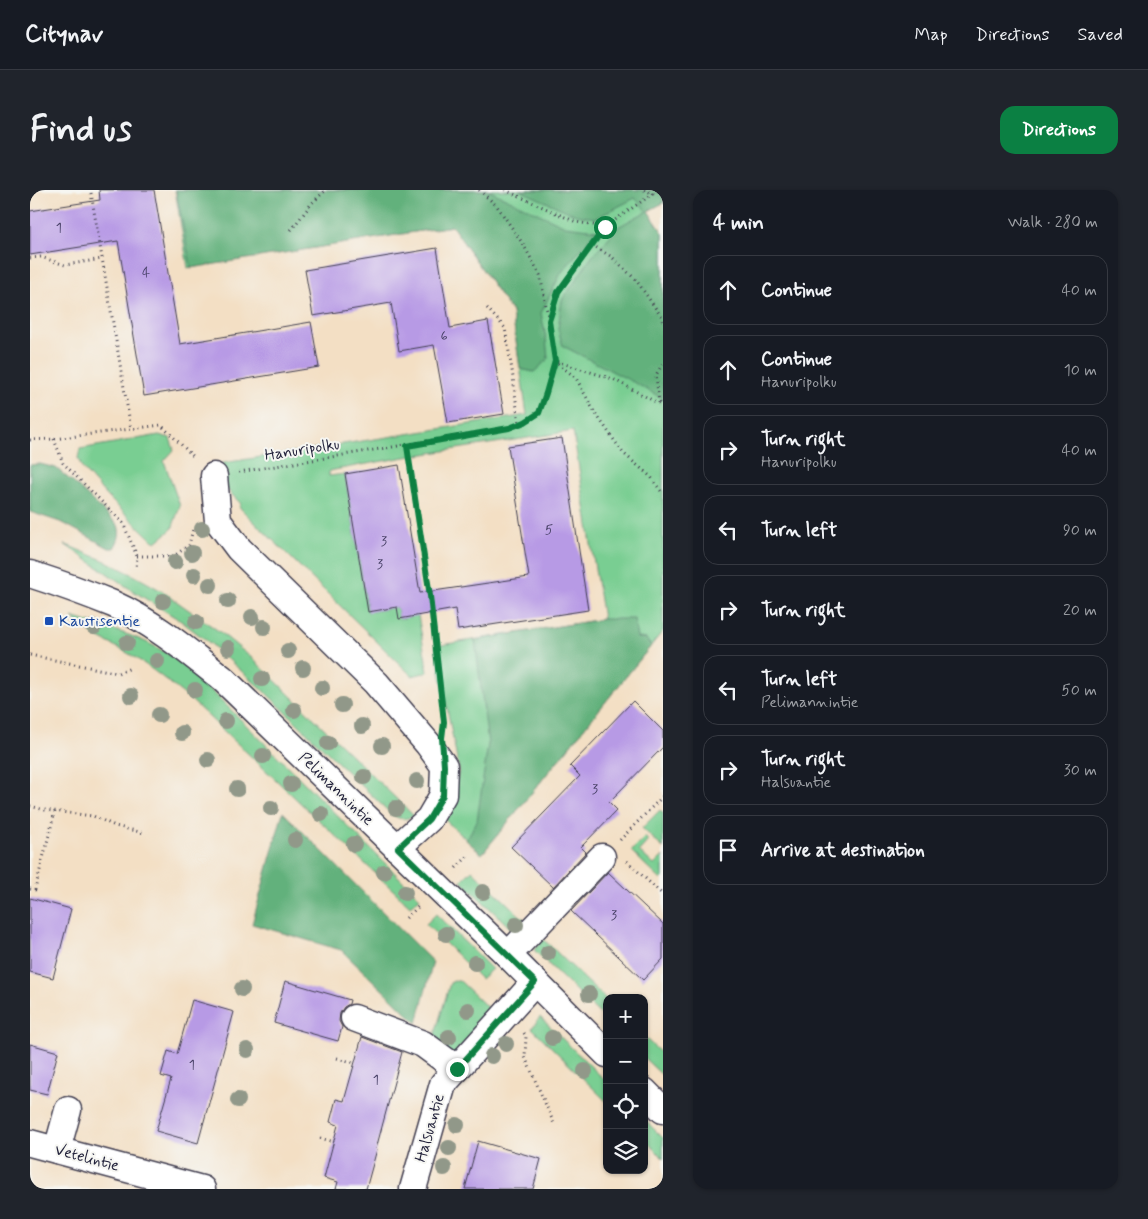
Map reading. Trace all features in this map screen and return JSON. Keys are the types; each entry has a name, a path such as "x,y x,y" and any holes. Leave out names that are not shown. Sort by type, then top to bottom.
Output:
{"street":[{"path":"214,476 218,520 239,549 376,682 444,766 443,795 429,819 398,848"},
{"name":"Pelimannintie","path":"30,574 114,605 153,627 224,679 603,1050"},
{"path":"508,955 616,853"},
{"name":"Halsuantie","path":"414,1189 443,1084 535,982"},
{"path":"354,1018 423,1044 457,1069"},
{"path":"648,1095 663,1110"},
{"path":"57,1150 68,1110"},
{"name":"Vetelintie","path":"30,1142 202,1189"}],"path":[{"path":"291,230 312,202 326,190"},
{"path":"479,190 497,206 523,244 540,275 555,361 576,378 594,410 623,453 651,477 663,494"},
{"path":"505,190 576,222 605,227"},
{"path":"644,190 654,194"},
{"path":"549,321 558,292 605,227 658,190"},
{"path":"91,194 131,429"},
{"path":"592,245 612,257 636,280 663,321"},
{"path":"30,258 41,257 65,265 102,259"},
{"path":"487,308 505,328 519,424"},
{"path":"555,361 613,379 661,405"},
{"name":"Hanuripolku","path":"214,476 509,428 525,422 539,413 555,361"},
{"path":"661,405 656,375 663,363"},
{"path":"30,440 54,439 161,425 214,476"},
{"path":"54,439 63,463 123,523 137,556 136,569"},
{"path":"407,446 430,596 444,722 442,738 444,766"},
{"path":"137,556 174,556 188,545 194,522"},
{"path":"30,655 118,672 131,668"},
{"path":"663,796 616,853 663,895"},
{"path":"30,806 93,816 114,826 144,833"},
{"path":"30,889 35,890 55,811"},
{"path":"526,1036 526,1057 555,1126"},
{"path":"337,1058 355,1063"},
{"path":"320,1138 334,1142"}],"green space":[{"path":"175,190 663,190 663,203 648,211 663,233 663,631 482,854 443,818 452,798 459,770 435,646 603,619 573,431 405,457 329,471 329,476 345,474 368,612 397,607 399,619 418,615 428,672 412,676 242,510 239,506 241,504 214,476 223,463 527,415 512,312 452,226 188,268"},
{"path":"176,190 488,190 565,226 597,230 561,273 541,313 548,359 534,372 520,369 512,312 452,226 191,268"},
{"path":"519,190 663,190 663,203 648,211 663,233 663,399 563,346 558,329 562,300 591,258 618,227 647,211 635,198 596,218 576,215"},
{"path":"159,435 170,438 174,450 164,461 180,506 172,529 156,542 107,496 82,468 78,458 80,449"},
{"path":"40,464 56,468 118,525 119,537 114,548 109,548 63,523 30,512 30,465"},
{"path":"64,544 108,562 162,591 220,632 253,659 414,816 402,819 390,813 266,693 211,644 181,621"},
{"path":"72,617 136,638 164,651 179,662 214,693 420,898 410,906 191,700 147,665 92,634"},
{"path":"603,619 634,619 637,638 646,639 651,646 482,854 466,840 477,821 488,744 475,640"},
{"path":"660,810 663,813 663,848 642,828"},
{"path":"283,812 433,962 417,1023 341,950 252,924"},
{"path":"645,837 648,841 639,851 654,865 663,856 663,878 661,880 631,851"},
{"path":"472,870 532,927 521,938 461,881"},
{"path":"436,914 492,969 481,979 426,924"},
{"path":"543,939 603,996 603,1017 534,950"},
{"path":"460,981 487,1007 490,1014 451,1058 433,1041 450,983"},
{"path":"540,1017 603,1078 603,1098 532,1028"},
{"path":"648,1041 663,1055 663,1076 648,1062"},
{"path":"648,1123 663,1138 663,1158 648,1143"}],"building":[{"path":"99,190 154,190 180,344 311,322 319,367 144,396 118,241 30,255 30,211 100,200"},
{"path":"437,248 450,328 488,321 504,414 448,423 434,345 399,351 391,303 313,316 305,270"},
{"path":"562,438 588,610 458,630 455,609 399,619 397,607 368,612 345,474 399,465 420,593 529,577 508,446"},
{"path":"633,701 663,731 663,747 609,802 617,810 581,847 586,852 553,887 511,847 580,776 570,766"},
{"path":"608,872 663,924 663,959 643,980 571,911"},
{"path":"30,898 71,909 53,978 30,972"},
{"path":"285,981 350,1000 349,1004 340,1013 339,1021 342,1027 338,1041 274,1023"},
{"path":"192,1000 234,1012 198,1143 156,1131 171,1079 161,1076 168,1051 177,1054"},
{"path":"362,1037 402,1052 366,1189 336,1189 338,1182 324,1178 338,1125 330,1122 336,1099 344,1101"},
{"path":"30,1044 58,1052 47,1094 30,1090"},
{"path":"478,1141 541,1159 533,1189 465,1189"}],"place":[{"name":"Kaustisentie","path":"49,621"}],"route":[{"path":"457,1069 535,982 398,848 429,819 443,795 444,766 442,738 444,722 430,596 407,446 509,428 525,422 539,413 555,361 549,321 558,292 605,227"}]}
